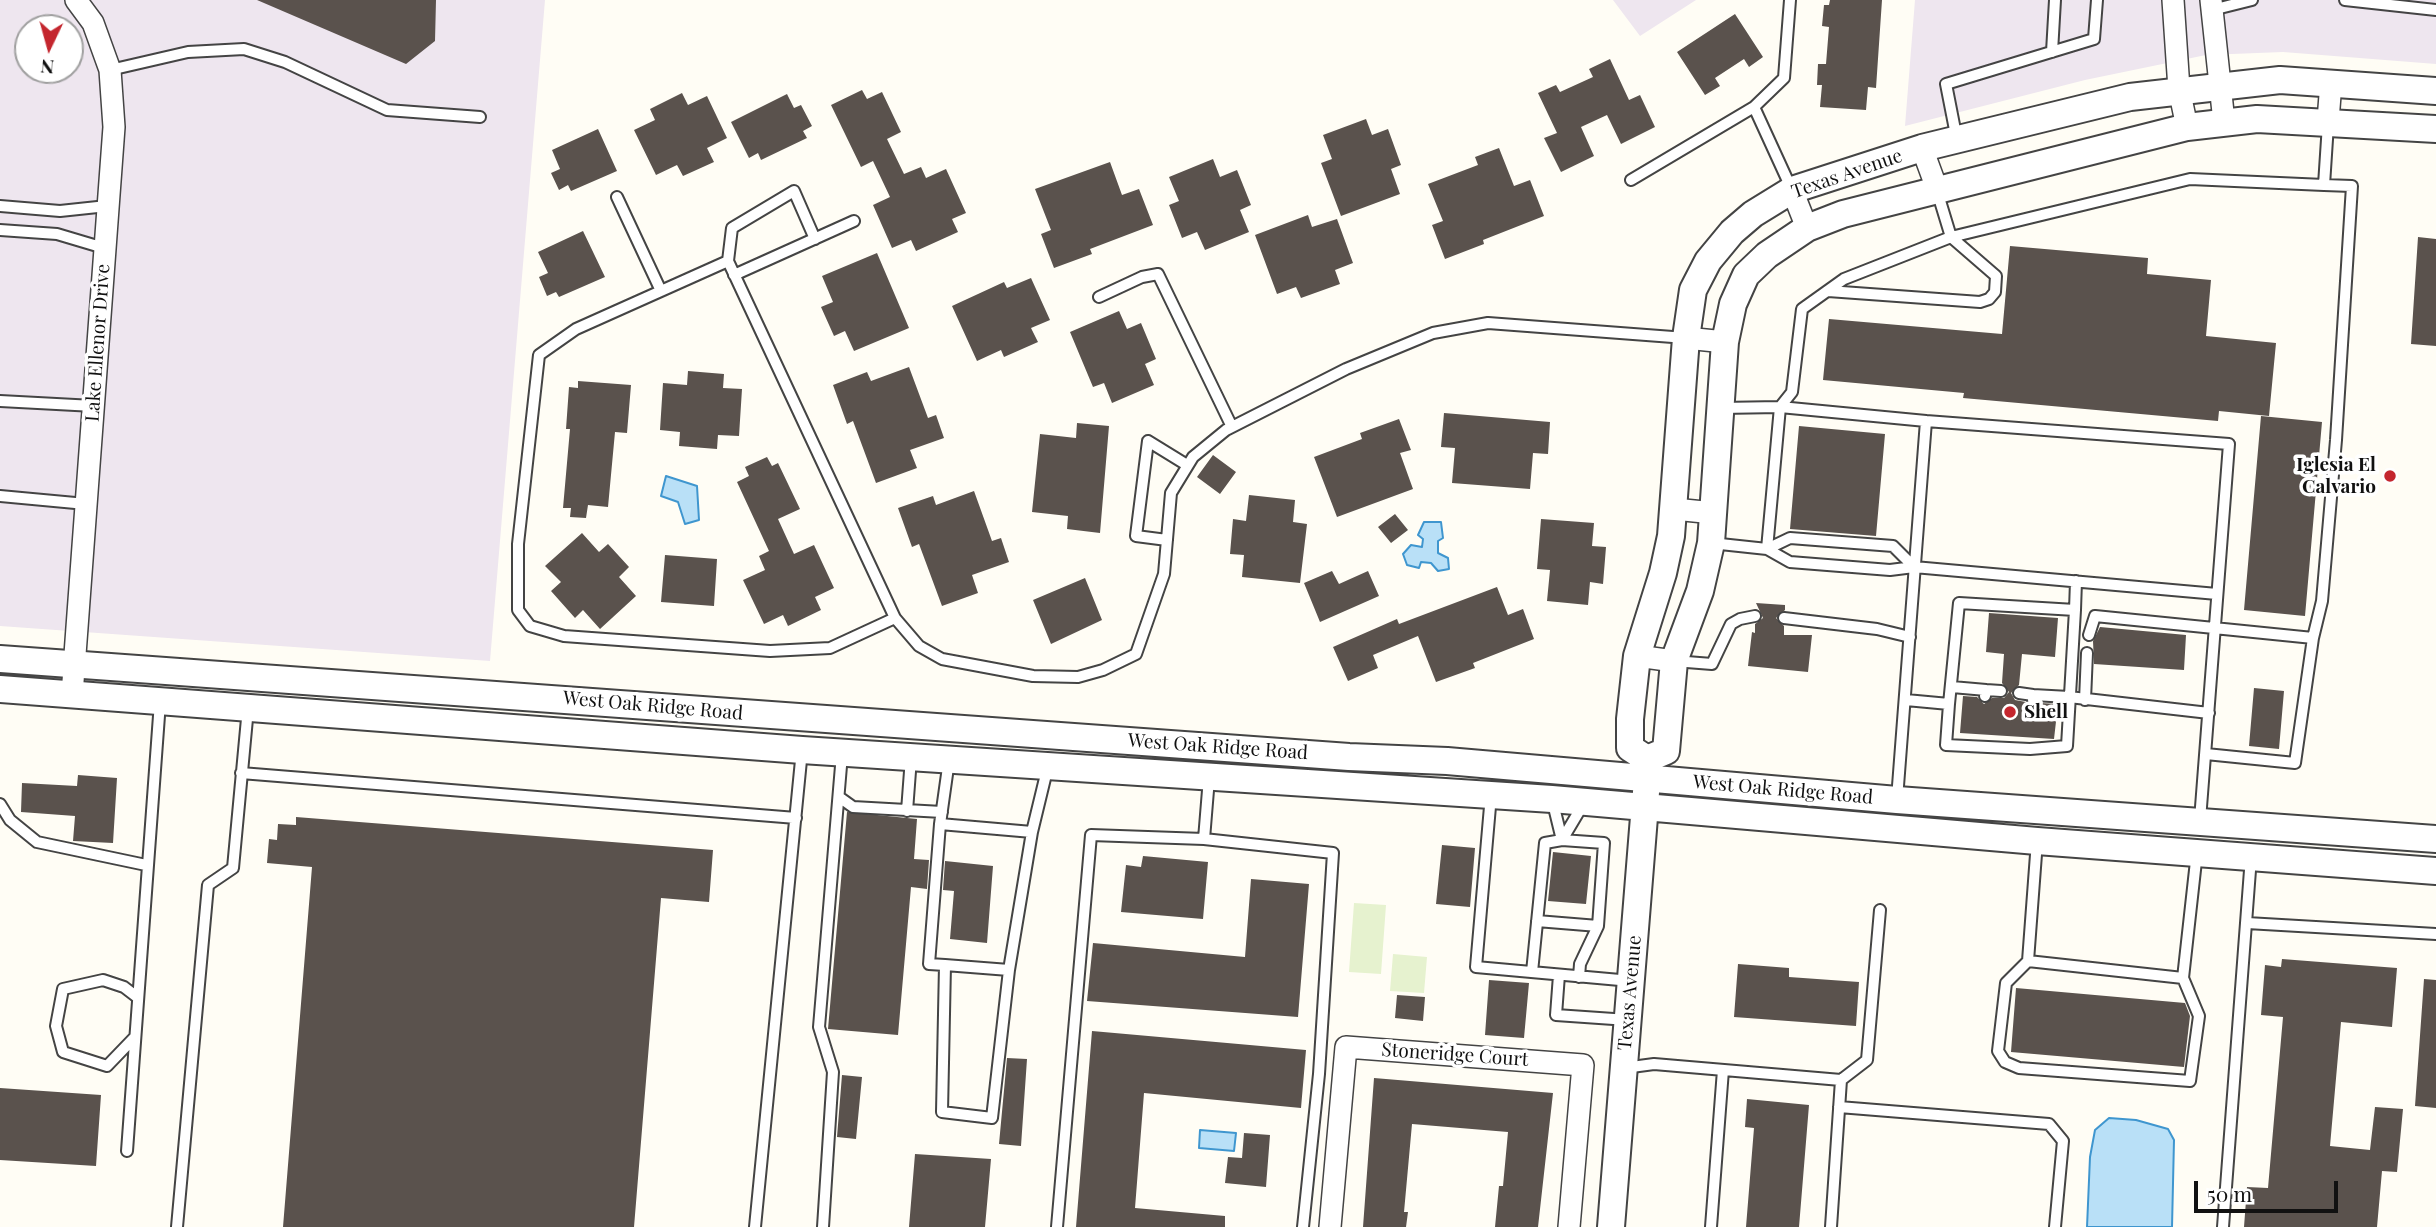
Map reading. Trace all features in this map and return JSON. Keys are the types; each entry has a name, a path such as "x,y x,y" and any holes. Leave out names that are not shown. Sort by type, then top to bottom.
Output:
{"street":[{"name":"Lake Ellenor Drive","path":"72,695 114,127 110,70 93,23 76,0"},
{"path":"2173,0 2179,89 2187,127"},
{"path":"2212,5 2224,122"},
{"name":"Texas Avenue","path":"1611,1227 1647,768 1630,748 1637,656 1644,625 1663,573 1674,509 1686,338 1693,290 1708,261 1732,232 1753,214 1792,190 1922,148 2130,97 2179,89 2280,80 2436,91"},
{"path":"2328,121 2331,82"},
{"name":"Texas Avenue","path":"1647,768 1666,751 1674,661 1700,591 1711,543 1725,342 1733,304 1746,275 1767,255 1807,228 1843,214 2187,127 2257,118 2436,130"},
{"path":"1922,148 1937,189"},
{"path":"1792,190 1807,228"},
{"path":"1686,338 1725,342"},
{"path":"1674,509 1714,513"},
{"path":"1637,656 1674,661"},
{"name":"West Oak Ridge Road","path":"0,659 1349,757 1647,768 1897,800 2436,839"},
{"name":"West Oak Ridge Road","path":"0,689 802,750 1552,799 2436,872"},
{"path":"468,724 471,692"},
{"path":"802,750 807,733 872,735 897,725"},
{"path":"1209,778 1211,768 1220,761 1325,769 1349,757"},
{"path":"2197,852 2201,839 2208,836 2249,839 2265,826"},
{"name":"Stoneridge Court","path":"1330,1227 1346,1047 1583,1065 1569,1227"}],"lane":[{"path":"1631,180 1754,107 1784,78 1790,0"},
{"path":"2052,52 2055,0"},
{"path":"1957,140 1946,84 2094,39 2097,0"},
{"path":"2212,5 2252,0"},
{"path":"2345,0 2436,10"},
{"path":"110,70 188,52 244,49 285,62 387,110 480,117"},
{"path":"1754,107 1792,190"},
{"path":"2324,185 2328,121"},
{"path":"1767,549 1780,407 1792,392 1802,309 1844,279 1951,237 2190,179 2352,186 2335,453 2322,601 2313,638 2295,763 2206,754"},
{"path":"1828,291 1980,302 1989,299 1995,292 1996,276 1951,237 1937,189"},
{"path":"815,239 794,191 732,228 728,261 895,618 919,646 942,659 1032,676 1078,677 1136,654 1164,574 1171,493 1193,457 1232,427 1346,369 1433,334 1474,325 1488,323 1686,338"},
{"path":"617,197 661,291"},
{"path":"0,205 60,211 107,206"},
{"path":"734,275 855,221"},
{"path":"0,229 57,234 104,248"},
{"path":"728,261 576,329 539,355 518,544 518,610 530,626 564,636 770,651 830,648 895,618"},
{"path":"1099,298 1142,277 1158,274 1232,427"},
{"path":"0,401 94,406"},
{"path":"1720,408 1780,407 2229,444 2200,820"},
{"path":"1897,800 1926,421"},
{"path":"1167,540 1136,536 1148,441 1187,465"},
{"path":"0,496 86,503"},
{"path":"1767,549 1790,538 1893,546 1914,567"},
{"path":"1711,543 1767,549 1790,562 1890,570 1914,567 2217,594"},
{"path":"2075,610 1959,603 1946,745 1983,741 2067,746 2069,697 2075,610 2076,581"},
{"path":"1674,661 1712,664 1731,624 1755,616"},
{"path":"2089,635 2095,616 2215,631 2313,638"},
{"path":"1784,618 1877,629 1910,637"},
{"path":"2085,700 2087,653"},
{"path":"1951,687 1986,693 2001,691"},
{"path":"2019,693 2033,697 2069,697 2209,713"},
{"path":"1906,700 1949,704"},
{"path":"127,1151 136,997 160,702"},
{"path":"177,1227 208,885 233,868 248,708"},
{"path":"755,1227 802,750"},
{"path":"822,1227 833,1072 819,1027 842,752"},
{"path":"907,811 911,757"},
{"path":"949,760 940,824 929,964 1009,970"},
{"path":"945,965 942,1112 992,1118 1009,970 1032,832 1048,766"},
{"path":"241,773 796,818"},
{"path":"1204,839 1209,778"},
{"path":"1491,795 1476,968 1632,981"},
{"path":"839,797 852,807 942,812"},
{"path":"1552,799 1562,840"},
{"path":"1562,840 1584,802"},
{"path":"0,804 10,820 37,842 146,864"},
{"path":"940,824 1032,832"},
{"path":"1057,1227 1091,835 1204,839 1333,853 1319,1074 1303,1227"},
{"path":"1532,972 1545,843 1562,840 1604,843 1598,926 1580,964 1579,976"},
{"path":"2037,841 2028,961 2006,983 1998,1051 2006,1062 2019,1069 2190,1081 2199,1016 2183,978 2197,852"},
{"path":"2223,1227 2251,857"},
{"path":"1624,1068 1654,1064 1841,1080 1867,1060 1880,910"},
{"path":"1537,921 1598,926"},
{"path":"2247,923 2436,934"},
{"path":"2028,961 2183,978"},
{"path":"1559,975 1556,1015 1628,1020"},
{"path":"134,1038 107,1066 63,1052 56,1026 63,989 103,980 124,987 136,997"},
{"path":"1711,1227 1723,1070"},
{"path":"1830,1227 1841,1080"},
{"path":"1839,1107 2049,1124 2063,1142 2055,1227"}],"shaded area":[{"path":"0,0 545,0 490,661 0,626"},
{"path":"1613,0 1696,0 1640,36"},
{"path":"1915,0 2436,0 2436,64 2283,52 2206,55 2085,80 1905,126"}],"green space":[{"path":"1354,903 1386,905 1381,974 1349,972"},
{"path":"1393,954 1427,957 1424,993 1390,991"}],"water":[{"path":"666,476 697,486 699,520 685,524 678,502 661,496"},
{"path":"1424,522 1441,522 1443,538 1438,541 1438,553 1448,558 1449,569 1438,571 1431,563 1421,562 1419,568 1407,565 1403,554 1411,545 1422,547 1423,539 1418,535"},
{"path":"2109,1118 2136,1120 2168,1129 2174,1140 2172,1227 2087,1227 2090,1157 2095,1130"},
{"path":"1200,1130 1236,1133 1234,1151 1199,1148"}],"building":[{"path":"257,0 436,0 435,41 406,64"},
{"path":"1830,0 1882,0 1876,88 1868,87 1866,110 1820,107 1822,85 1817,85 1818,64 1826,64 1829,27 1822,26 1824,5 1829,5"},
{"path":"1735,14 1763,57 1749,67 1744,59 1715,78 1720,86 1705,95 1677,52"},
{"path":"1610,59 1629,100 1640,95 1655,127 1621,144 1607,115 1581,127 1594,156 1561,172 1544,138 1557,133 1538,93 1556,85 1560,92 1593,77 1589,69"},
{"path":"862,90 867,99 882,92 901,132 887,139 904,174 921,167 926,178 946,169 966,213 952,219 958,232 916,251 911,240 892,248 873,205 890,197 873,161 861,167 831,105"},
{"path":"682,93 688,105 707,96 727,138 707,148 714,162 683,176 677,165 656,175 634,130 655,120 650,109"},
{"path":"787,94 794,108 801,105 812,126 803,131 807,138 761,160 758,153 749,158 731,122"},
{"path":"1366,119 1372,135 1388,129 1401,165 1391,169 1400,194 1341,216 1321,163 1332,159 1323,135"},
{"path":"598,129 617,171 571,191 568,185 559,190 551,173 560,169 552,150"},
{"path":"1499,148 1514,186 1530,180 1544,216 1483,240 1484,244 1445,259 1432,225 1443,221 1428,184 1478,165 1475,157"},
{"path":"1213,159 1220,177 1237,170 1251,205 1240,210 1249,232 1205,250 1197,232 1182,238 1169,205 1179,201 1169,177"},
{"path":"1110,162 1122,195 1139,189 1153,225 1090,249 1092,254 1054,268 1041,234 1051,230 1035,189"},
{"path":"1308,215 1312,227 1337,219 1353,263 1335,270 1340,284 1301,298 1296,287 1277,294 1255,235"},
{"path":"583,231 605,277 559,297 556,292 547,296 539,277 548,273 538,252"},
{"path":"2418,237 2436,239 2436,346 2411,344"},
{"path":"2010,246 2148,258 2147,274 2211,280 2206,336 2276,343 2269,416 2219,411 2218,421 1963,398 1964,393 1823,380 1829,319 2002,334"},
{"path":"877,253 909,328 854,351 845,331 834,336 821,307 833,302 822,276"},
{"path":"1031,278 1050,320 1031,328 1038,342 1004,357 1001,350 977,361 952,306 1004,282 1007,288"},
{"path":"1119,311 1127,329 1141,323 1156,359 1145,364 1154,385 1112,403 1104,383 1093,387 1070,332"},
{"path":"909,367 928,418 936,415 944,438 910,450 917,468 876,483 853,421 847,424 833,385 867,372 871,381"},
{"path":"688,371 724,374 723,388 742,389 739,436 718,435 717,449 679,446 680,432 660,430 663,383 687,385"},
{"path":"578,381 631,385 627,433 615,432 608,507 588,505 586,518 570,517 571,508 563,508 570,429 566,429 569,387 578,388"},
{"path":"1444,413 1550,422 1548,454 1533,453 1530,489 1452,483 1455,448 1441,447"},
{"path":"2261,416 2322,422 2305,616 2244,610"},
{"path":"1399,419 1411,450 1400,453 1413,489 1337,517 1314,457 1362,439 1360,433"},
{"path":"1077,423 1109,426 1100,533 1067,529 1068,516 1032,512 1040,434 1076,438"},
{"path":"1799,426 1885,434 1876,536 1790,529"},
{"path":"1213,455 1236,472 1220,494 1197,477"},
{"path":"767,457 772,466 778,463 800,509 778,519 794,554 814,545 834,588 815,597 821,610 788,626 783,615 764,624 743,580 765,570 759,556 769,551 737,482 749,476 745,467"},
{"path":"974,491 992,541 1001,538 1009,562 972,575 978,593 942,606 919,544 912,547 898,508 933,496 936,505"},
{"path":"1249,495 1295,500 1293,522 1307,524 1300,583 1242,577 1244,555 1230,554 1233,519 1246,521"},
{"path":"1395,514 1408,530 1391,543 1378,527"},
{"path":"1541,519 1594,523 1592,546 1606,547 1603,584 1590,582 1588,605 1547,601 1550,570 1537,569"},
{"path":"582,533 599,552 608,544 629,567 619,577 636,596 600,629 583,610 575,618 551,591 561,582 545,566"},
{"path":"665,555 717,559 714,606 661,602"},
{"path":"1332,571 1339,584 1368,571 1379,596 1320,622 1304,583"},
{"path":"1085,578 1102,620 1051,644 1033,600"},
{"path":"1497,587 1508,615 1523,609 1534,639 1473,663 1475,668 1436,682 1418,636 1373,655 1378,668 1348,681 1333,647 1397,619 1399,624"},
{"path":"1756,603 1785,605 1785,610 1776,618 1784,626 1784,635 1812,635 1808,672 1748,666 1752,632 1755,633 1755,624 1763,618"},
{"path":"1989,613 2058,618 2055,657 2022,654 2019,685 2011,693 2015,700 2026,702 2032,708 2040,703 2058,704 2054,739 1960,733 1963,696 1977,697 1984,704 1992,698 2004,698 2009,692 2002,683 2004,654 1986,652"},
{"path":"2100,627 2186,635 2184,670 2094,664 2093,641"},
{"path":"2254,688 2284,691 2279,749 2249,746"},
{"path":"78,775 117,778 113,843 73,841 75,816 21,812 22,783 77,786"},
{"path":"847,812 917,819 914,859 929,860 927,889 911,887 898,1035 828,1029"},
{"path":"296,817 713,850 709,902 661,898 634,1227 283,1227 312,867 267,863 269,839 277,840 278,824 296,825"},
{"path":"1442,845 1475,848 1470,907 1436,904"},
{"path":"1553,852 1591,856 1586,904 1548,901"},
{"path":"1143,856 1208,862 1203,919 1121,912 1126,865 1141,867"},
{"path":"945,861 993,866 987,943 950,939 954,891 943,890"},
{"path":"1251,879 1309,884 1298,1017 1087,1001 1093,943 1245,957"},
{"path":"2282,959 2397,968 2392,1027 2341,1022 2330,1146 2370,1150 2375,1107 2403,1109 2397,1172 2382,1171 2377,1227 2244,1227 2247,1187 2268,1188 2283,1017 2261,1015 2265,965 2281,967"},
{"path":"1738,964 1789,968 1789,977 1859,982 1856,1026 1734,1017"},
{"path":"2424,979 2436,980 2436,1108 2415,1106"},
{"path":"1489,980 1529,983 1524,1038 1485,1035"},
{"path":"2016,988 2185,1003 2190,1016 2184,1067 2011,1052"},
{"path":"1397,995 1425,997 1423,1021 1395,1018"},
{"path":"1092,1031 1306,1050 1301,1108 1144,1093 1135,1208 1225,1216 1225,1227 1076,1227"},
{"path":"1007,1058 1027,1059 1021,1146 999,1144"},
{"path":"842,1075 862,1077 856,1139 837,1137"},
{"path":"1374,1078 1553,1093 1538,1227 1495,1227 1499,1186 1503,1186 1508,1132 1412,1124 1404,1212 1408,1212 1406,1227 1363,1227"},
{"path":"0,1088 101,1095 96,1166 0,1160"},
{"path":"1747,1099 1809,1105 1799,1227 1746,1227 1754,1128 1745,1127"},
{"path":"1244,1133 1270,1135 1266,1187 1225,1183 1228,1157 1242,1158"},
{"path":"915,1154 991,1159 985,1227 909,1227"}],"place":[{"name":"Iglesia El Calvario","path":"2390,476"},
{"name":"Shell","path":"2010,712"}]}
